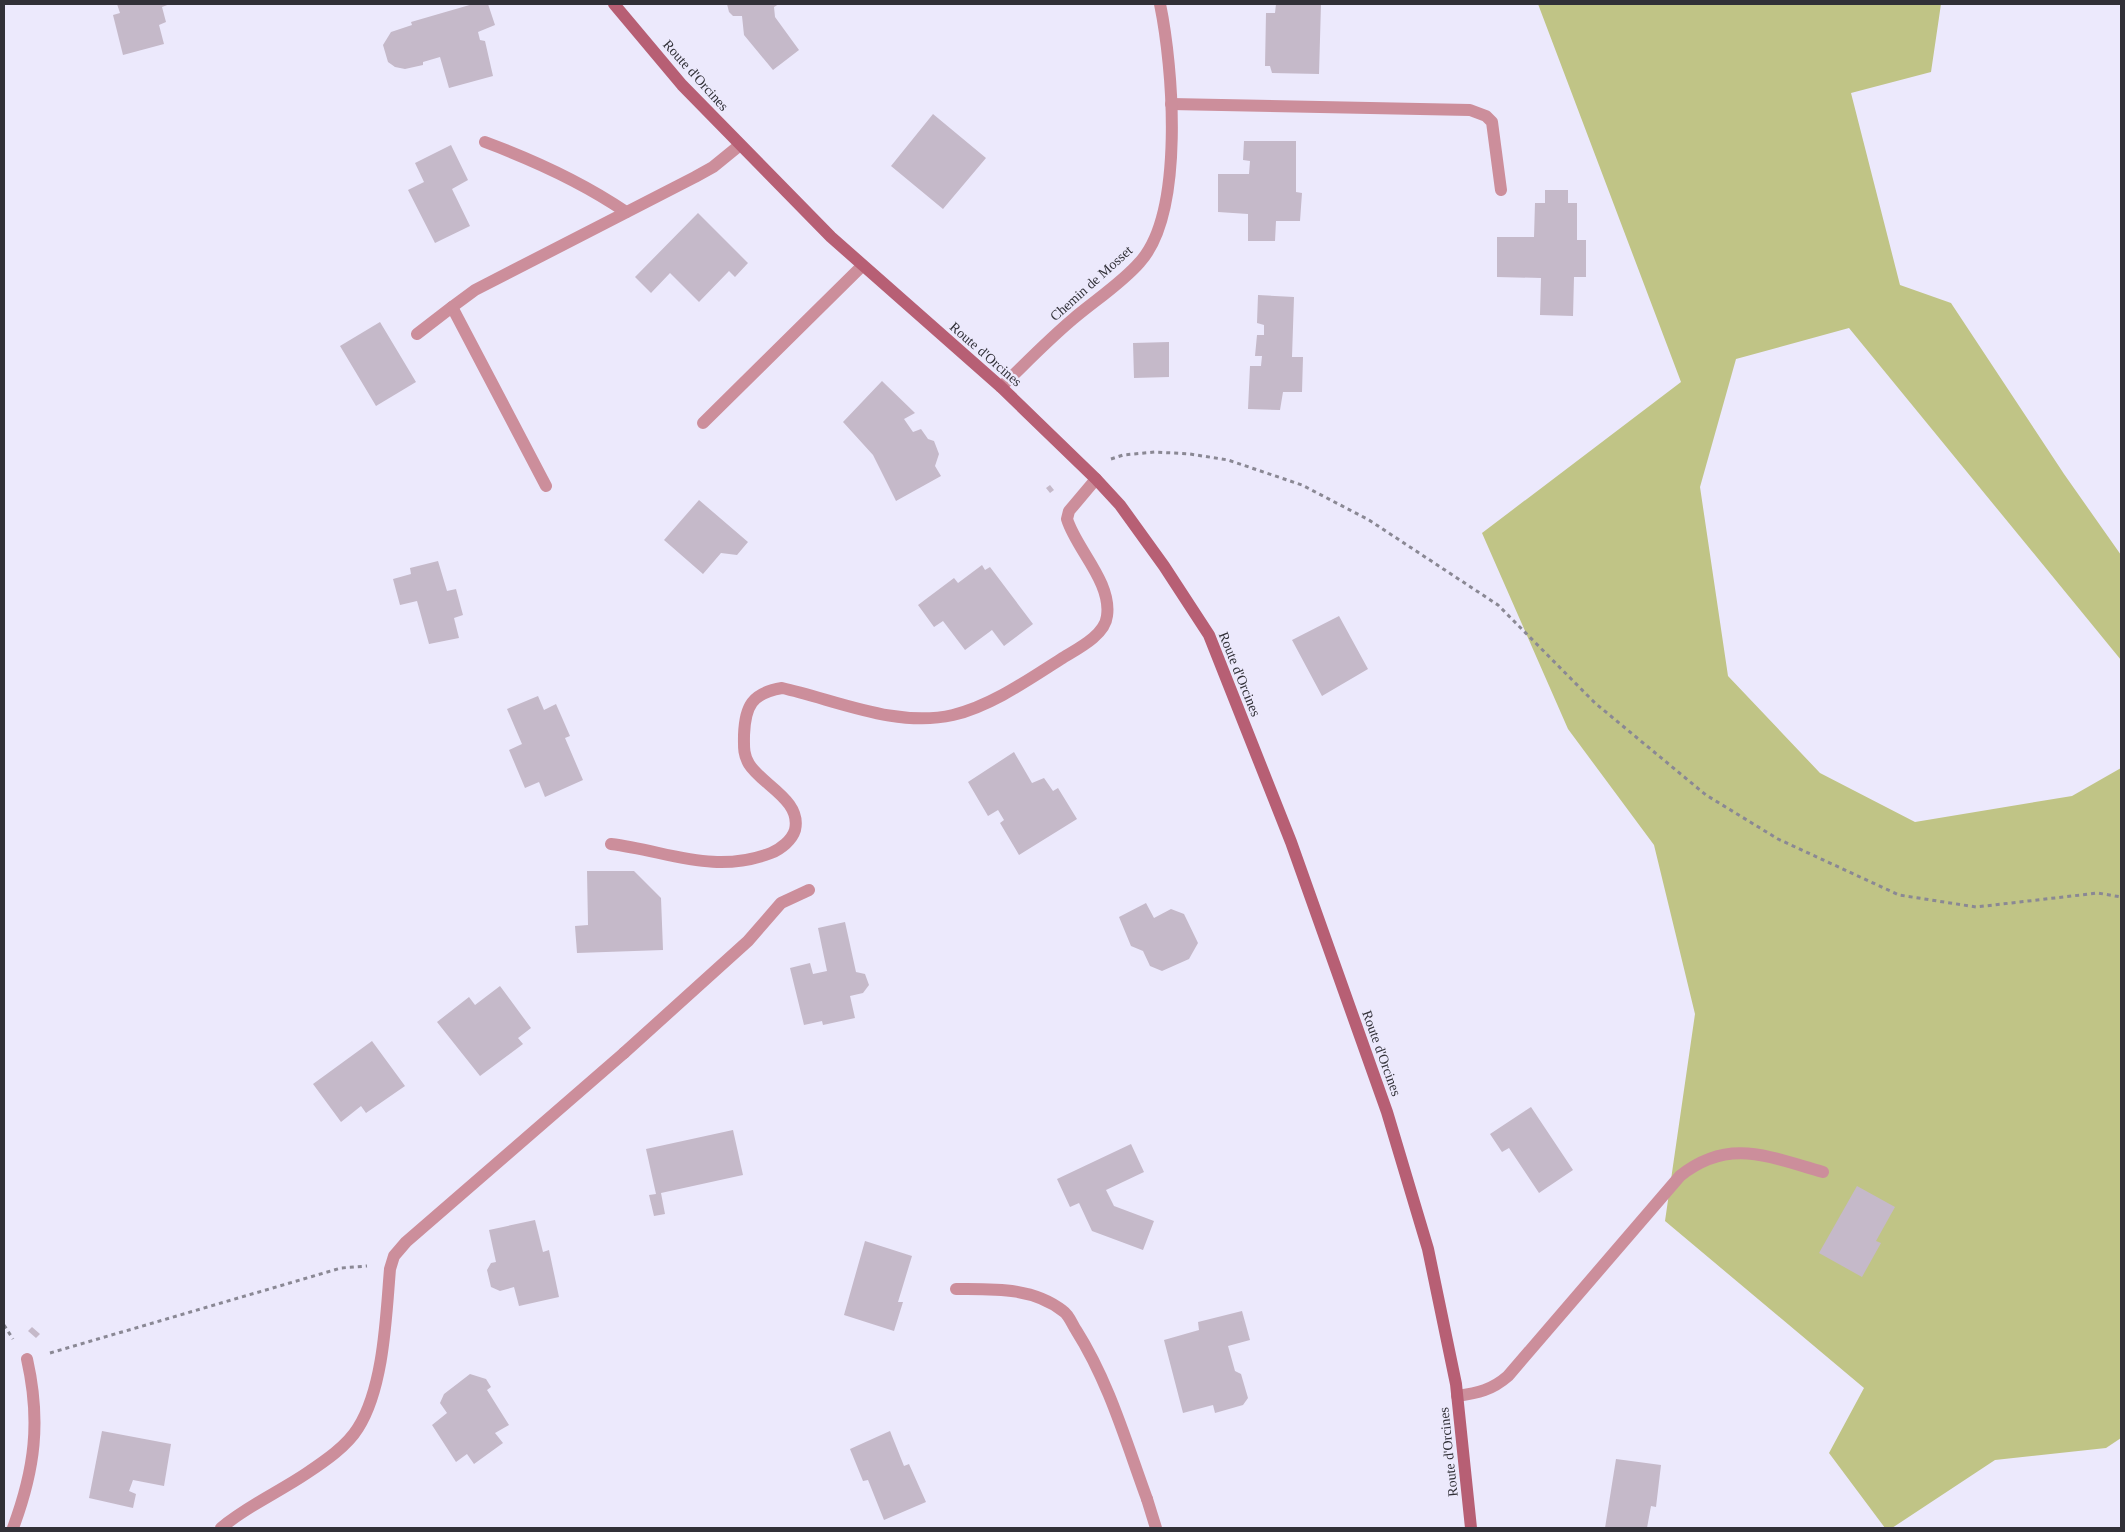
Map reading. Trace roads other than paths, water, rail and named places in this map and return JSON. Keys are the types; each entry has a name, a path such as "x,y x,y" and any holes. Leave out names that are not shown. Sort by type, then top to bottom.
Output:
{"main road":[{"name":"Route d'Orcines","path":"614,4 682,85 862,266 1001,386 1093,475 1120,505 1164,566 1209,636 1291,842 1387,1112 1428,1249 1457,1396 1470,1528"}],"street":[{"name":"Chemin de Mosset","path":"1001,386 1070,321 1140,262 1156,237 1166,208 1170,170 1171,104 1167,36 1160,4"},
{"path":"1171,104 1470,110 1486,116 1492,122 1501,190"},
{"path":"485,142 541,162 589,188 626,212"},
{"path":"417,334 475,290 713,167 740,145"},
{"path":"703,423 862,266"},
{"path":"452,307 546,486"},
{"path":"611,844 637,847 688,861 710,862 753,859 774,852 785,844 793,835 796,824 791,806 750,766 744,752 745,717 749,706 767,690 782,688 888,715 922,718 953,714 987,702 1036,675 1086,642 1102,628 1107,617 1106,601 1099,578 1067,519 1093,475"},
{"path":"221,1528 238,1514 309,1472 345,1444 358,1429 366,1412 379,1366 390,1269 394,1256 406,1242 624,1053 748,941 781,904 809,890"},
{"path":"1457,1396 1485,1391 1497,1385 1508,1376 1680,1176 1694,1165 1710,1157 1729,1152 1749,1153 1823,1172"},
{"path":"956,1288 1004,1289 1039,1298 1064,1312 1082,1340 1106,1387 1156,1528"},
{"path":"14,1528 34,1450 36,1416 27,1359"}]}
